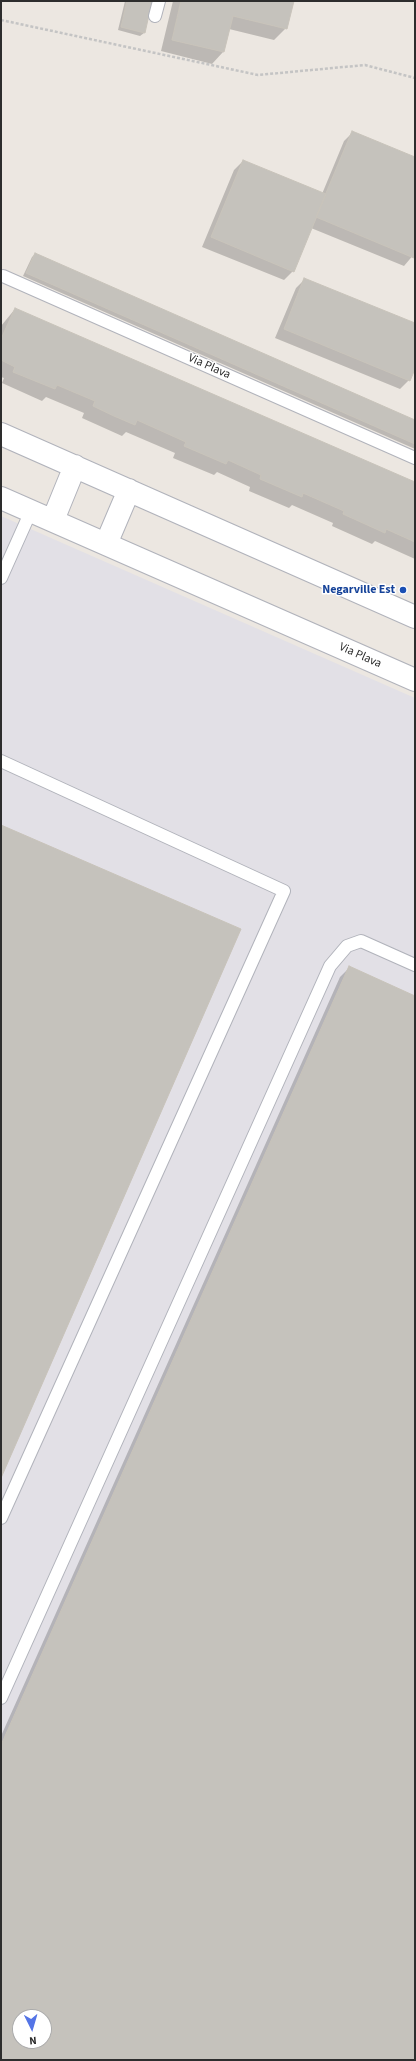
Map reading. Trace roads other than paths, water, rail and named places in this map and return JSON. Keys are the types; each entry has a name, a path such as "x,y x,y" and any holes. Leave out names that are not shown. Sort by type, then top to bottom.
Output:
{"street":[{"path":"1,434 415,617"},
{"path":"53,520 75,466"},
{"path":"106,544 129,490"},
{"name":"Via Plava","path":"1,498 415,680"}],"lane":[{"path":"155,16 159,1"},
{"name":"Via Plava","path":"2,276 415,458"},
{"path":"1,578 31,511"},
{"path":"1,761 284,891 1,1518"},
{"path":"1,1698 330,966 347,946 361,941 415,965"}],"place":[{"name":"Negarville Est","path":"403,590"}]}
